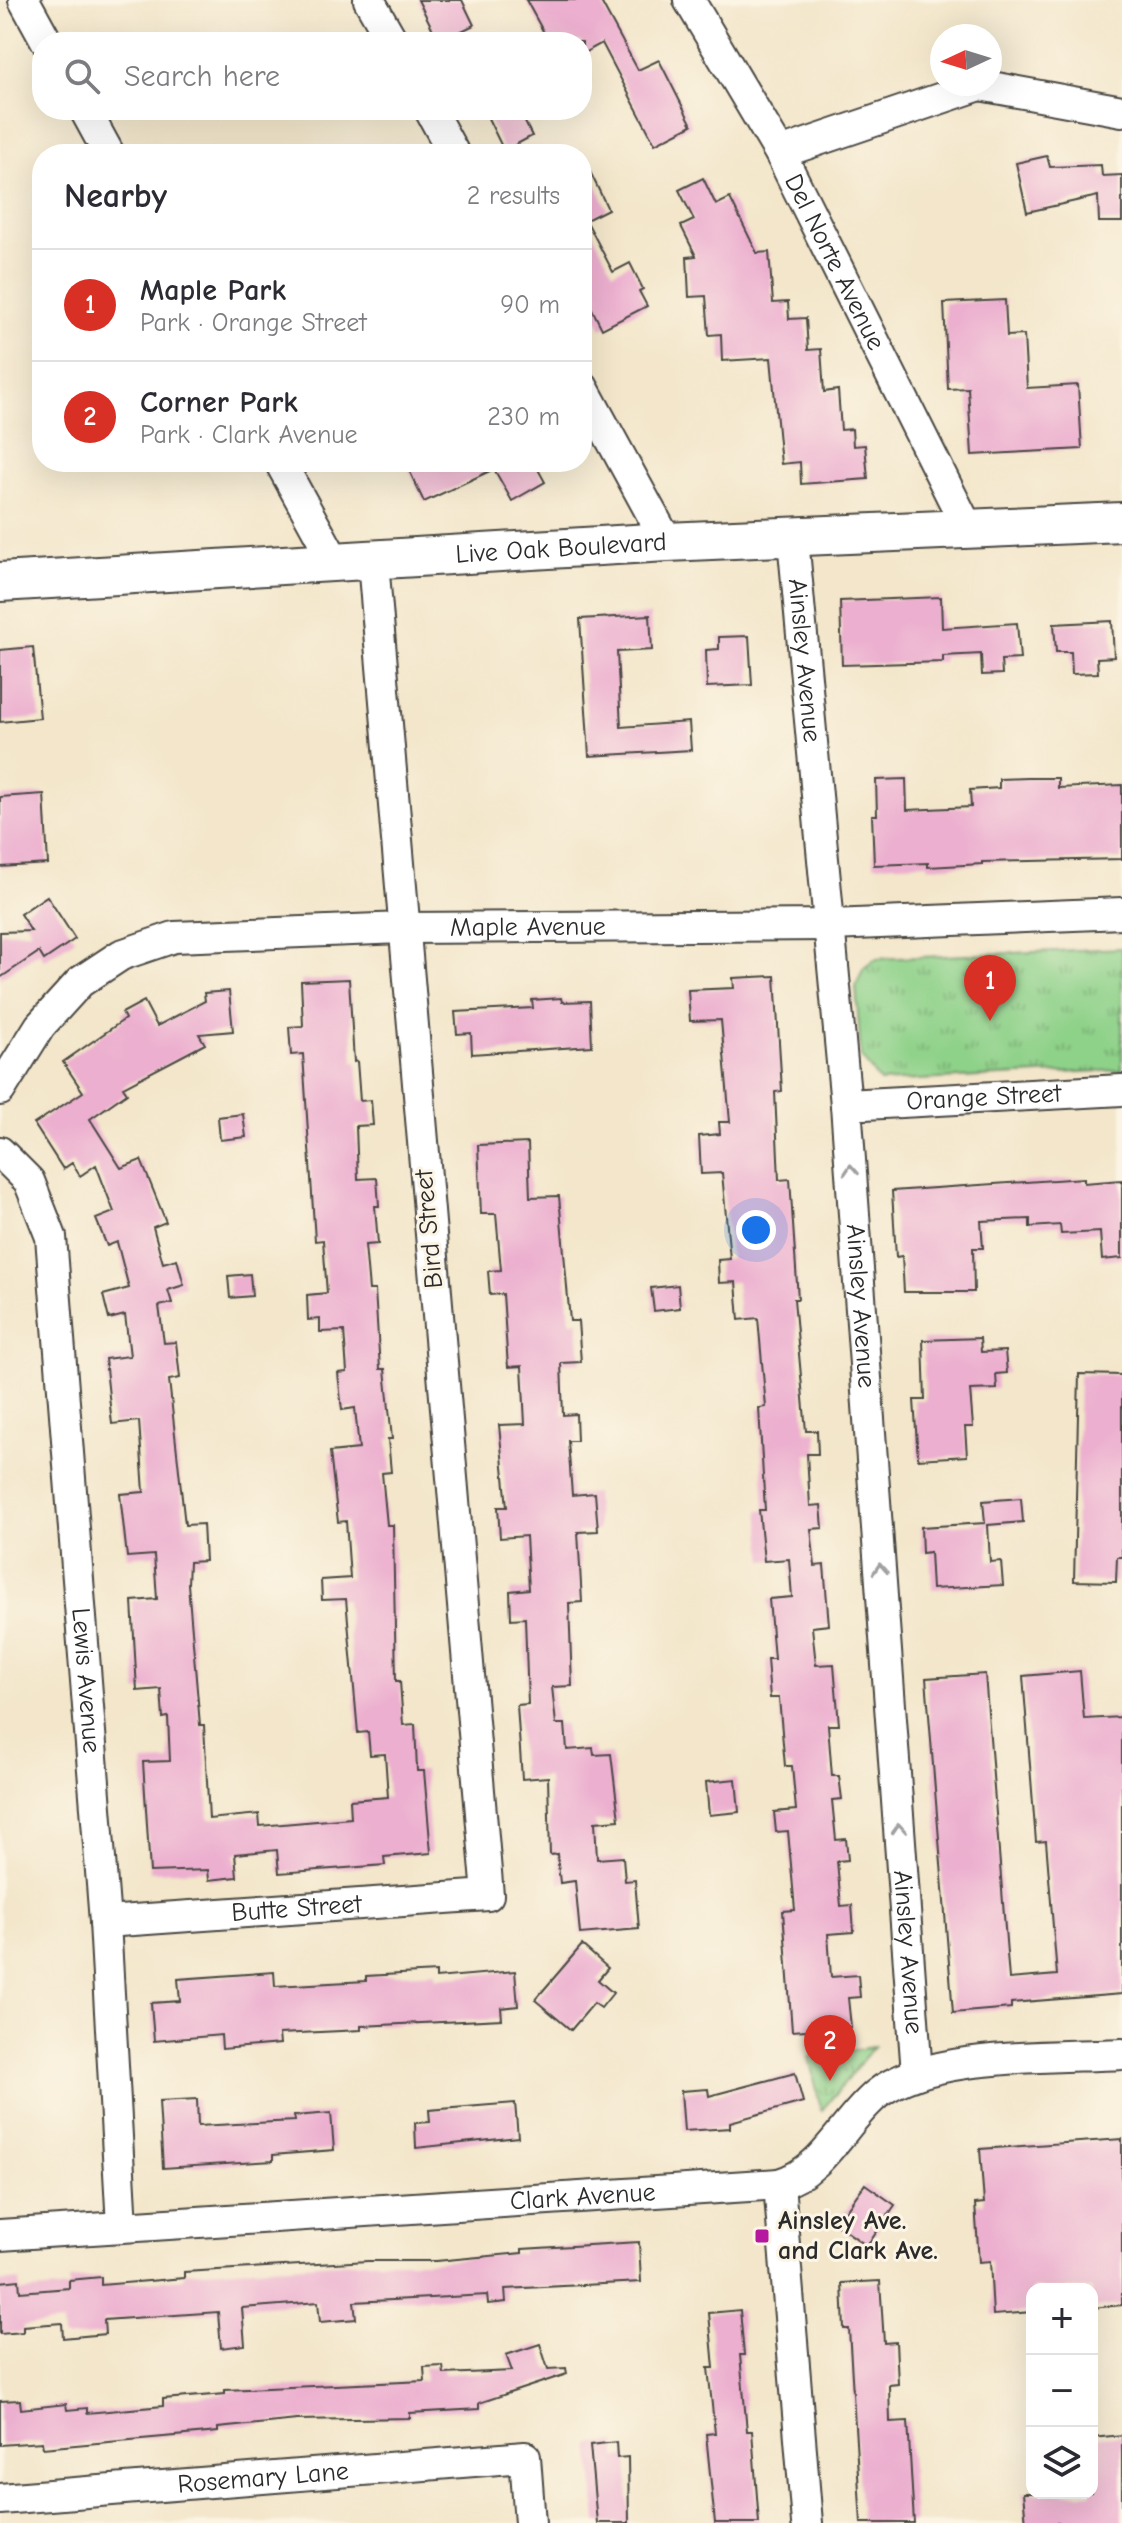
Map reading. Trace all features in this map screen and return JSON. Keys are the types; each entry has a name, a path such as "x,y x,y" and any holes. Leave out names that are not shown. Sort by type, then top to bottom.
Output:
{"main road":[{"name":"Live Oak Boulevard","path":"0,582 667,542 793,539 1122,522"}],"street":[{"path":"24,0 42,32"},
{"path":"369,0 387,32"},
{"name":"Del Norte Avenue","path":"689,0 780,153 969,531"},
{"path":"780,153 980,85 1122,111"},
{"path":"90,120 104,144"},
{"path":"435,120 449,144"},
{"path":"592,404 667,542"},
{"name":"Bird Street","path":"287,472 354,563 403,928 488,1895"},
{"name":"Ainsley Avenue","path":"793,539 846,1105 917,2074"},
{"name":"Maple Avenue","path":"0,1090 40,1026 80,982 121,955 174,937 403,928 831,925 1122,913"},
{"name":"Orange Street","path":"846,1105 1122,1090"},
{"name":"Lewis Avenue","path":"0,1152 29,1181 51,1237 105,1922 122,2226"},
{"name":"Butte Street","path":"105,1922 488,1895"},
{"name":"Clark Avenue","path":"0,2235 779,2184 803,2175 879,2093 917,2074 960,2064 1122,2054"},
{"path":"779,2184 807,2523"},
{"name":"Rosemary Lane","path":"0,2499 525,2457 530,2523"}],"green space":[{"path":"1122,948 1122,1070 880,1082 861,1057 856,986 863,969 875,959"},
{"path":"874,2047 822,2110 821,2110 809,2057"}],"building":[{"path":"418,0 462,0 474,25 460,32 434,32"},
{"path":"526,0 600,0 638,70 659,60 692,125 655,144 602,43 592,48 592,32 544,32"},
{"path":"489,120 524,120 532,136 517,144 501,144"},
{"path":"1047,156 1050,167 1101,165 1102,176 1122,175 1122,222 1099,222 1098,196 1027,212 1016,163"},
{"path":"592,176 608,209 592,217"},
{"path":"703,178 716,205 730,198 757,253 769,252 773,303 788,302 789,319 806,318 808,350 821,349 824,392 838,390 841,430 852,429 853,446 865,445 868,479 801,484 800,462 781,464 771,358 722,361 721,334 709,335 706,296 689,297 687,257 696,256 681,226 694,220 679,190"},
{"path":"592,232 613,272 630,263 643,289 639,291 647,306 602,329 592,309"},
{"path":"1005,300 1007,336 1024,335 1027,388 1078,385 1082,449 972,455 968,388 948,389 944,303"},
{"path":"410,472 488,472 424,502"},
{"path":"496,472 540,472 545,482 512,501"},
{"path":"941,597 942,628 1017,623 1020,659 1001,660 1002,674 982,675 981,654 943,656 943,662 842,665 840,601"},
{"path":"650,615 652,650 617,652 621,727 689,722 691,750 589,756 580,619"},
{"path":"1112,621 1114,657 1097,658 1098,673 1072,674 1071,652 1056,652 1054,624"},
{"path":"749,636 752,685 707,687 706,650 719,649 719,637"},
{"path":"33,647 40,718 0,722 0,650"},
{"path":"1058,778 1058,788 1122,785 1122,859 982,862 928,867 928,863 874,865 872,815 877,815 876,780 906,779 907,810 971,807 970,790 999,788 999,779"},
{"path":"44,794 48,864 0,867 0,797"},
{"path":"47,896 75,939 44,960 39,952 0,978 0,932 31,931 20,914"},
{"path":"775,976 782,1091 775,1092 779,1180 790,1179 798,1299 794,1299 806,1431 817,1431 818,1454 807,1454 810,1506 821,1505 823,1528 811,1529 815,1566 824,1565 829,1625 812,1627 816,1665 834,1664 839,1725 828,1725 832,1776 839,1776 842,1799 832,1800 836,1840 846,1839 848,1860 837,1861 841,1906 852,1905 854,1932 828,1934 831,1977 858,1975 860,1997 848,1998 851,2027 792,2031 783,1911 795,1910 788,1831 776,1832 774,1812 796,1810 792,1766 785,1766 779,1698 770,1698 767,1659 774,1659 769,1599 792,1597 789,1559 764,1561 759,1510 765,1510 759,1408 766,1407 758,1318 739,1320 736,1282 719,1283 718,1260 730,1259 722,1173 701,1174 699,1136 720,1134 719,1122 730,1122 721,1020 690,1021 688,990 734,988 733,978"},
{"path":"349,979 354,1062 357,1061 360,1101 371,1100 373,1125 356,1126 358,1179 377,1178 379,1206 375,1206 378,1244 365,1245 369,1290 375,1290 380,1369 385,1369 392,1439 388,1439 391,1472 382,1473 387,1525 393,1525 396,1681 400,1681 403,1725 415,1724 417,1771 424,1771 431,1853 384,1857 385,1865 279,1873 277,1850 235,1854 237,1877 209,1880 208,1870 150,1872 143,1762 170,1761 168,1717 163,1718 161,1689 137,1691 132,1601 157,1599 154,1555 127,1557 120,1494 144,1492 139,1421 112,1424 105,1359 130,1356 125,1315 109,1319 103,1295 129,1288 117,1242 107,1246 96,1219 114,1212 96,1165 80,1176 72,1163 63,1169 34,1124 83,1092 63,1062 125,1019 122,1013 144,1001 157,1026 205,1001 204,993 229,991 233,1031 199,1034 205,1044 123,1087 127,1093 90,1119 121,1168 141,1160 166,1222 153,1227 163,1263 177,1259 184,1285 168,1290 172,1303 159,1306 164,1343 176,1342 180,1378 169,1380 185,1525 203,1524 205,1561 189,1562 188,1584 200,1725 204,1725 209,1819 259,1814 260,1826 351,1818 350,1800 388,1797 385,1754 370,1755 368,1732 358,1733 346,1599 322,1600 321,1580 350,1578 346,1521 338,1522 330,1452 359,1449 355,1408 342,1410 338,1373 347,1372 344,1331 320,1332 320,1319 308,1320 307,1295 327,1293 323,1240 315,1241 303,1054 291,1055 289,1027 303,1026 301,981"},
{"path":"561,998 562,1002 590,1001 592,1046 472,1054 471,1033 457,1034 455,1012 533,1008 532,1000"},
{"path":"243,1114 246,1137 220,1140 218,1117"},
{"path":"528,1143 530,1197 559,1196 570,1321 578,1321 581,1362 561,1363 563,1415 576,1414 577,1441 568,1441 572,1495 595,1493 598,1531 578,1532 582,1602 569,1603 572,1686 552,1687 556,1724 565,1724 567,1750 593,1748 594,1755 611,1754 619,1820 595,1822 597,1859 623,1857 625,1881 635,1880 639,1929 580,1934 575,1881 560,1883 557,1854 550,1855 548,1777 522,1779 517,1705 528,1704 525,1618 511,1619 510,1591 529,1589 526,1536 500,1538 498,1507 507,1507 499,1425 525,1424 522,1366 508,1367 503,1294 490,1295 488,1271 501,1270 496,1214 481,1214 478,1145"},
{"path":"1084,1178 1084,1183 1122,1180 1122,1258 1102,1260 1100,1232 1061,1234 1060,1225 1030,1227 1030,1219 981,1221 983,1248 973,1248 974,1292 904,1292 902,1256 896,1257 892,1191"},
{"path":"250,1274 252,1296 230,1298 228,1276"},
{"path":"678,1285 680,1308 654,1311 651,1288"},
{"path":"980,1338 981,1352 1005,1351 1007,1373 996,1374 997,1389 970,1390 973,1427 965,1427 967,1456 918,1459 914,1400 925,1400 923,1340"},
{"path":"1079,1374 1122,1375 1122,1557 1117,1557 1116,1582 1074,1581"},
{"path":"1021,1498 1023,1522 988,1525 990,1562 1001,1561 1003,1585 932,1589 930,1552 922,1553 921,1527 985,1523 983,1501"},
{"path":"1080,1671 1084,1719 1122,1717 1122,1994 1011,2003 1011,2008 953,2013 926,1678 985,1674 1009,1979 1057,1975 1046,1841 1036,1842 1023,1676"},
{"path":"736,1779 739,1812 709,1815 706,1782"},
{"path":"582,1945 608,1968 598,1980 613,1993 601,2008 594,2003 571,2030 535,2000"},
{"path":"515,1971 518,2006 501,2008 502,2019 361,2026 361,2030 279,2034 280,2044 222,2049 221,2035 154,2041 151,2003 180,2001 178,1979 274,1972 275,1986 366,1981 366,1976 436,1972 436,1978"},
{"path":"795,2073 803,2102 730,2122 730,2128 684,2131 681,2091 708,2089 709,2096"},
{"path":"197,2099 198,2126 295,2121 294,2116 331,2113 334,2150 273,2155 273,2161 163,2168 159,2101"},
{"path":"515,2103 518,2137 416,2148 415,2123 430,2122 429,2110"},
{"path":"1122,2139 1122,2305 1098,2307 1098,2283 1026,2283 1026,2312 993,2315 990,2261 979,2262 975,2204 984,2203 980,2149"},
{"path":"865,2184 895,2205 867,2246 836,2224"},
{"path":"639,2242 641,2282 505,2289 506,2302 488,2304 487,2295 354,2302 356,2319 320,2322 318,2302 242,2308 245,2345 221,2348 218,2312 104,2320 105,2334 63,2338 62,2323 23,2326 23,2332 0,2334 0,2282 19,2280 20,2292 69,2288 69,2280 101,2277 101,2285 184,2278 184,2272 368,2261 436,2261 522,2253 522,2249"},
{"path":"880,2281 884,2343 896,2342 898,2384 889,2385 890,2422 908,2421 914,2523 861,2523 849,2329 844,2329 842,2283"},
{"path":"740,2310 744,2355 740,2355 747,2431 752,2431 759,2523 715,2523 706,2434 715,2433 708,2368 714,2368 709,2313"},
{"path":"540,2344 548,2369 566,2368 567,2374 479,2403 479,2409 410,2413 410,2418 297,2420 218,2428 218,2432 43,2448 42,2442 0,2445 0,2401 20,2400 21,2409 66,2404 67,2410 87,2408 87,2413 163,2406 163,2399 225,2394 225,2390 425,2381 424,2367 443,2366 444,2374 512,2371 506,2355"},
{"path":"1122,2435 1122,2523 1026,2523 1023,2493 1026,2493 1026,2499 1098,2499 1098,2437"},
{"path":"616,2442 617,2458 628,2457 629,2523 597,2523 590,2445"}],"place":[{"name":"Maple Park","path":"990,1021"},
{"name":"Corner Park","path":"830,2081"},
{"name":"Ainsley Ave. and Clark Ave.","path":"762,2236"}]}
